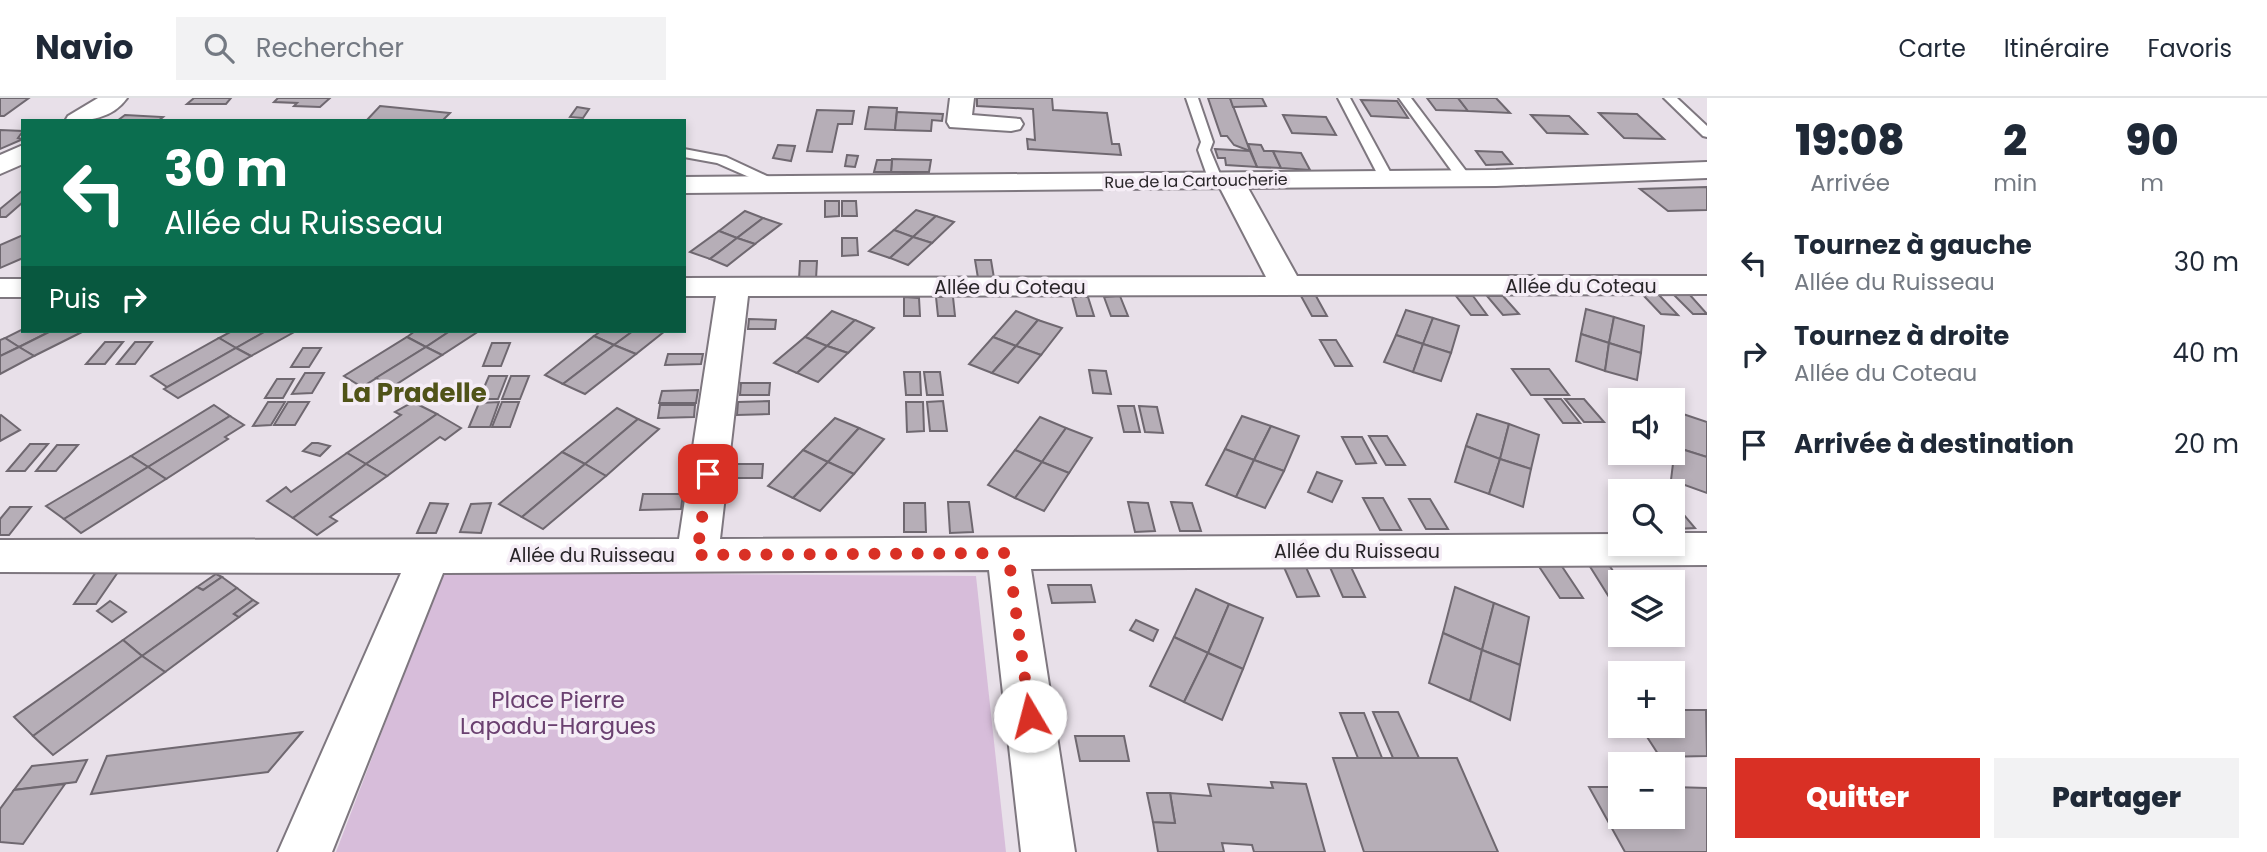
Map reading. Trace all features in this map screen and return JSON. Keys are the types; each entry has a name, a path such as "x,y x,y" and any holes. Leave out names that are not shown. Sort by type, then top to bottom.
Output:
{"street":[{"path":"80,119 115,98"},
{"path":"962,98 959,122 1011,124"},
{"name":"Rue de la Cartoucherie","path":"686,185 1465,178 1707,170"},
{"path":"1223,181 1287,286"},
{"name":"Allée du Coteau","path":"686,287 1707,285"},
{"path":"697,555 733,287"},
{"path":"0,288 21,288"},
{"name":"Allée du Ruisseau","path":"0,556 1707,549"},
{"path":"1008,553 1048,852"},
{"path":"305,852 429,556"}],"lane":[{"path":"1192,98 1207,142 1204,150 1223,181"},
{"path":"1344,98 1387,179"},
{"path":"1405,98 1465,178"},
{"path":"1670,98 1707,134"},
{"path":"686,153 721,160 777,184"}],"green space":[{"name":"Place Pierre Lapadu-Hargues","path":"443,572 976,576 1006,852 336,852"}],"building":[{"path":"0,98 29,98 4,116 0,116"},
{"path":"194,98 231,98 226,104 187,104"},
{"path":"278,98 330,98 320,107 274,102"},
{"path":"977,98 1052,98 1053,110 1107,113 1112,144 1119,144 1121,155 1028,149 1027,139 1035,140 1033,109 977,106"},
{"path":"1208,98 1230,98 1250,151 1234,145 1227,136 1221,136"},
{"path":"1230,98 1262,98 1266,106 1233,107"},
{"path":"1427,98 1458,98 1468,111 1436,110"},
{"path":"1458,98 1496,98 1510,113 1468,111"},
{"path":"1361,100 1397,101 1408,118 1371,116"},
{"path":"380,106 450,113 444,119 368,119"},
{"path":"577,107 589,109 583,118 570,117"},
{"path":"869,107 897,108 895,130 865,129"},
{"path":"817,110 854,111 852,124 838,124 832,152 807,151"},
{"path":"897,112 943,114 942,121 932,120 931,131 895,130"},
{"path":"1599,113 1637,114 1664,139 1624,138"},
{"path":"125,115 163,117 160,119 120,119"},
{"path":"1283,115 1326,117 1336,135 1292,133"},
{"path":"1531,115 1569,116 1587,134 1547,133"},
{"path":"0,130 21,131 18,138 21,140 0,149"},
{"path":"1248,144 1261,145 1264,151 1273,151 1281,168 1257,167"},
{"path":"778,145 795,146 791,161 773,158"},
{"path":"1215,149 1250,151 1257,167 1226,165 1225,158 1218,158"},
{"path":"1273,151 1301,153 1310,170 1281,168"},
{"path":"1476,151 1502,152 1512,164 1486,165"},
{"path":"847,155 858,156 855,167 845,166"},
{"path":"892,159 931,160 929,172 891,172"},
{"path":"877,160 892,160 891,172 874,172"},
{"path":"1707,187 1707,210 1668,211 1640,189"},
{"path":"21,192 21,204 6,217 0,217 0,209"},
{"path":"825,201 839,201 839,216 825,217"},
{"path":"842,201 856,201 857,216 842,216"},
{"path":"916,210 936,216 913,237 894,230"},
{"path":"745,211 763,218 737,238 719,231"},
{"path":"936,216 954,222 932,243 913,237"},
{"path":"763,218 781,224 755,244 737,238"},
{"path":"894,230 913,237 890,258 869,251"},
{"path":"719,231 737,238 710,259 690,252"},
{"path":"21,236 21,259 0,268 0,245"},
{"path":"913,237 932,243 908,265 890,258"},
{"path":"737,238 755,244 727,266 710,259"},
{"path":"842,238 857,238 858,255 842,256"},
{"path":"975,260 991,260 994,278 978,278"},
{"path":"800,261 817,261 816,279 799,279"},
{"path":"1643,295 1659,295 1678,315 1661,314"},
{"path":"1674,295 1690,295 1707,314 1693,314"},
{"path":"1120,296 1128,316 1111,316 1104,297"},
{"path":"1301,296 1316,296 1327,316 1312,316"},
{"path":"1456,296 1473,296 1487,315 1471,315"},
{"path":"1487,296 1503,296 1519,314 1503,315"},
{"path":"904,297 919,298 920,316 904,316"},
{"path":"936,297 953,297 955,316 938,316"},
{"path":"1072,297 1088,297 1094,316 1077,316"},
{"path":"1586,309 1614,317 1609,343 1581,334"},
{"path":"1406,310 1433,318 1423,344 1396,335"},
{"path":"832,311 855,320 827,346 805,337"},
{"path":"1016,311 1038,320 1016,346 993,337"},
{"path":"1614,317 1644,326 1641,353 1609,343"},
{"path":"1433,318 1459,326 1451,353 1423,344"},
{"path":"749,319 776,320 775,329 748,329"},
{"path":"855,320 874,328 848,353 827,346"},
{"path":"1038,320 1062,328 1041,355 1016,346"},
{"path":"21,330 21,333 47,333 19,347 5,338"},
{"path":"47,333 80,333 34,356 19,347"},
{"path":"228,333 262,333 236,348 219,338"},
{"path":"262,333 292,333 251,356 236,348"},
{"path":"412,333 447,333 426,347 407,337"},
{"path":"447,333 476,333 442,355 426,347"},
{"path":"598,333 630,333 614,345 594,336"},
{"path":"630,333 662,333 636,354 614,345"},
{"path":"1581,334 1609,343 1605,371 1576,361"},
{"path":"1396,335 1423,344 1413,372 1384,362"},
{"path":"594,336 614,345 563,384 545,375"},
{"path":"407,337 426,347 362,387 344,376"},
{"path":"805,337 827,346 797,373 774,363"},
{"path":"993,337 1016,346 992,373 969,364"},
{"path":"5,338 19,347 0,356 0,340"},
{"path":"219,338 236,348 167,387 151,376"},
{"path":"1320,340 1336,340 1352,366 1335,366"},
{"path":"105,342 123,342 105,364 86,364"},
{"path":"135,342 152,342 135,364 117,364"},
{"path":"492,343 510,343 501,366 483,366"},
{"path":"1609,343 1641,353 1637,380 1605,371"},
{"path":"1423,344 1451,353 1441,381 1413,372"},
{"path":"614,345 636,354 585,394 563,384"},
{"path":"827,346 848,353 818,382 797,373"},
{"path":"1016,346 1041,355 1018,383 992,373"},
{"path":"19,347 34,356 0,374 0,356"},
{"path":"426,347 442,355 392,387 376,378"},
{"path":"236,348 251,356 178,398 164,389"},
{"path":"303,348 321,348 309,367 291,367"},
{"path":"668,354 703,354 701,364 665,365"},
{"path":"1512,369 1549,369 1569,395 1531,395"},
{"path":"1089,370 1106,371 1111,394 1093,393"},
{"path":"904,372 920,372 921,395 906,395"},
{"path":"924,372 940,372 943,395 927,395"},
{"path":"305,373 324,373 312,393 292,394"},
{"path":"489,376 507,376 498,399 479,399"},
{"path":"511,376 529,376 520,399 502,399"},
{"path":"277,379 294,379 283,398 265,398"},
{"path":"741,383 770,383 769,395 740,395"},
{"path":"698,390 696,403 659,403 662,391"},
{"path":"1545,399 1561,399 1580,423 1563,423"},
{"path":"1565,399 1584,399 1604,422 1584,422"},
{"path":"769,401 769,414 737,415 738,402"},
{"path":"943,401 947,431 930,431 927,402"},
{"path":"268,402 285,402 271,425 253,426"},
{"path":"288,402 309,402 295,425 274,425"},
{"path":"413,402 437,414 366,464 347,453 401,415 395,412"},
{"path":"499,402 490,427 469,427 479,403"},
{"path":"502,402 519,402 510,427 492,427"},
{"path":"906,402 923,402 924,431 907,432"},
{"path":"214,405 230,416 148,467 131,456"},
{"path":"660,405 695,405 694,417 658,418"},
{"path":"1118,406 1134,406 1140,432 1124,432"},
{"path":"1139,406 1157,407 1163,433 1145,432"},
{"path":"617,408 638,419 585,464 562,452"},
{"path":"437,414 461,428 445,440 440,437 387,476 366,464"},
{"path":"1477,414 1509,424 1500,459 1466,446"},
{"path":"1685,415 1707,422 1707,457 1685,450"},
{"path":"0,416 20,430 0,441"},
{"path":"230,416 244,425 225,437 228,439 166,479 148,467"},
{"path":"1242,416 1271,426 1254,460 1225,449"},
{"path":"1040,417 1066,428 1042,462 1015,450"},
{"path":"835,418 859,428 828,462 803,450"},
{"path":"638,419 659,429 606,476 585,464"},
{"path":"1509,424 1539,435 1531,469 1500,459"},
{"path":"1271,426 1299,436 1284,471 1254,460"},
{"path":"859,428 884,439 854,474 828,462"},
{"path":"1066,428 1092,438 1069,473 1042,462"},
{"path":"1369,436 1387,436 1405,465 1386,465"},
{"path":"1342,437 1362,437 1376,463 1356,464"},
{"path":"312,443 330,446 320,456 303,451"},
{"path":"30,444 48,444 25,471 7,471"},
{"path":"57,445 78,445 56,471 36,471"},
{"path":"1466,446 1500,459 1489,494 1455,482"},
{"path":"1225,449 1254,460 1236,497 1206,485"},
{"path":"803,450 828,462 793,498 768,486"},
{"path":"1015,450 1042,462 1015,498 988,485"},
{"path":"1685,450 1707,457 1707,493 1685,485 1685,479 1671,479 1673,465 1685,465"},
{"path":"562,452 585,464 522,517 499,504"},
{"path":"347,453 366,464 293,518 267,501 286,487 291,492"},
{"path":"131,456 148,467 64,519 46,506"},
{"path":"1500,459 1531,469 1523,507 1489,494"},
{"path":"1254,460 1284,471 1265,508 1236,497"},
{"path":"828,462 854,474 820,511 793,498"},
{"path":"1042,462 1069,473 1044,511 1015,498"},
{"path":"366,464 387,476 330,517 337,521 317,535 293,518"},
{"path":"585,464 606,476 543,529 522,517"},
{"path":"730,464 763,464 762,478 728,478"},
{"path":"148,467 166,479 81,533 64,519"},
{"path":"1317,472 1342,481 1332,502 1308,492"},
{"path":"643,494 683,494 681,509 640,510"},
{"path":"1363,498 1383,498 1401,530 1380,530"},
{"path":"1409,499 1430,499 1448,529 1426,529"},
{"path":"948,502 969,502 973,532 950,533"},
{"path":"1128,502 1148,503 1155,531 1135,532"},
{"path":"1171,502 1192,503 1201,531 1180,531"},
{"path":"430,503 448,504 436,533 417,533"},
{"path":"491,503 481,533 460,532 471,504"},
{"path":"904,503 925,503 926,532 904,532"},
{"path":"10,507 31,507 9,535 0,535 0,519"},
{"path":"1685,516 1695,528 1685,528"},
{"path":"1283,565 1305,565 1319,596 1297,597"},
{"path":"1329,565 1350,565 1365,597 1343,597"},
{"path":"1538,565 1561,565 1583,598 1560,598"},
{"path":"1589,565 1609,565 1612,570 1608,570 1608,595"},
{"path":"96,572 118,572 96,604 74,604"},
{"path":"216,574 222,577 203,590 197,587"},
{"path":"222,577 237,588 142,656 123,640 197,587 203,590"},
{"path":"1048,585 1091,585 1095,602 1052,603"},
{"path":"1455,587 1494,603 1482,650 1443,633"},
{"path":"237,588 253,600 234,614 239,617 165,672 142,656"},
{"path":"1196,589 1229,604 1208,653 1174,637"},
{"path":"253,600 258,603 239,617 234,614"},
{"path":"110,601 126,612 112,622 97,611"},
{"path":"1494,603 1529,617 1520,665 1482,650"},
{"path":"1229,604 1263,618 1243,669 1208,653"},
{"path":"1136,620 1158,630 1153,641 1130,630"},
{"path":"1443,633 1482,650 1470,701 1429,683"},
{"path":"1174,637 1208,653 1184,702 1150,686"},
{"path":"123,640 142,656 33,736 14,717"},
{"path":"1482,650 1520,665 1510,720 1470,701"},
{"path":"1208,653 1243,669 1222,720 1184,702"},
{"path":"142,656 165,672 53,755 33,736"},
{"path":"1685,710 1706,710 1707,756 1685,756 1685,752 1657,752 1648,738 1685,738"},
{"path":"1373,712 1398,712 1419,758 1393,758"},
{"path":"1340,713 1364,713 1382,758 1358,758"},
{"path":"302,732 268,772 91,794 107,756"},
{"path":"1075,736 1124,736 1129,761 1080,761"},
{"path":"1333,758 1457,758 1498,852 1364,852"},
{"path":"87,760 76,782 14,790 32,766"},
{"path":"1271,782 1306,784 1325,852 1254,852 1252,845 1222,843 1224,852 1158,852 1153,822 1175,823 1170,793 1211,796 1208,784 1273,788"},
{"path":"65,784 23,844 0,842 0,809 14,790"},
{"path":"1589,787 1608,787 1608,821"},
{"path":"1685,787 1707,788 1707,852 1625,852 1612,829 1685,829"},
{"path":"1147,793 1170,793 1175,823 1153,822"}],"district":[{"name":"La Pradelle","path":"414,393"}],"route":[{"path":"708,474 697,555 1008,553 1030,716"}]}
